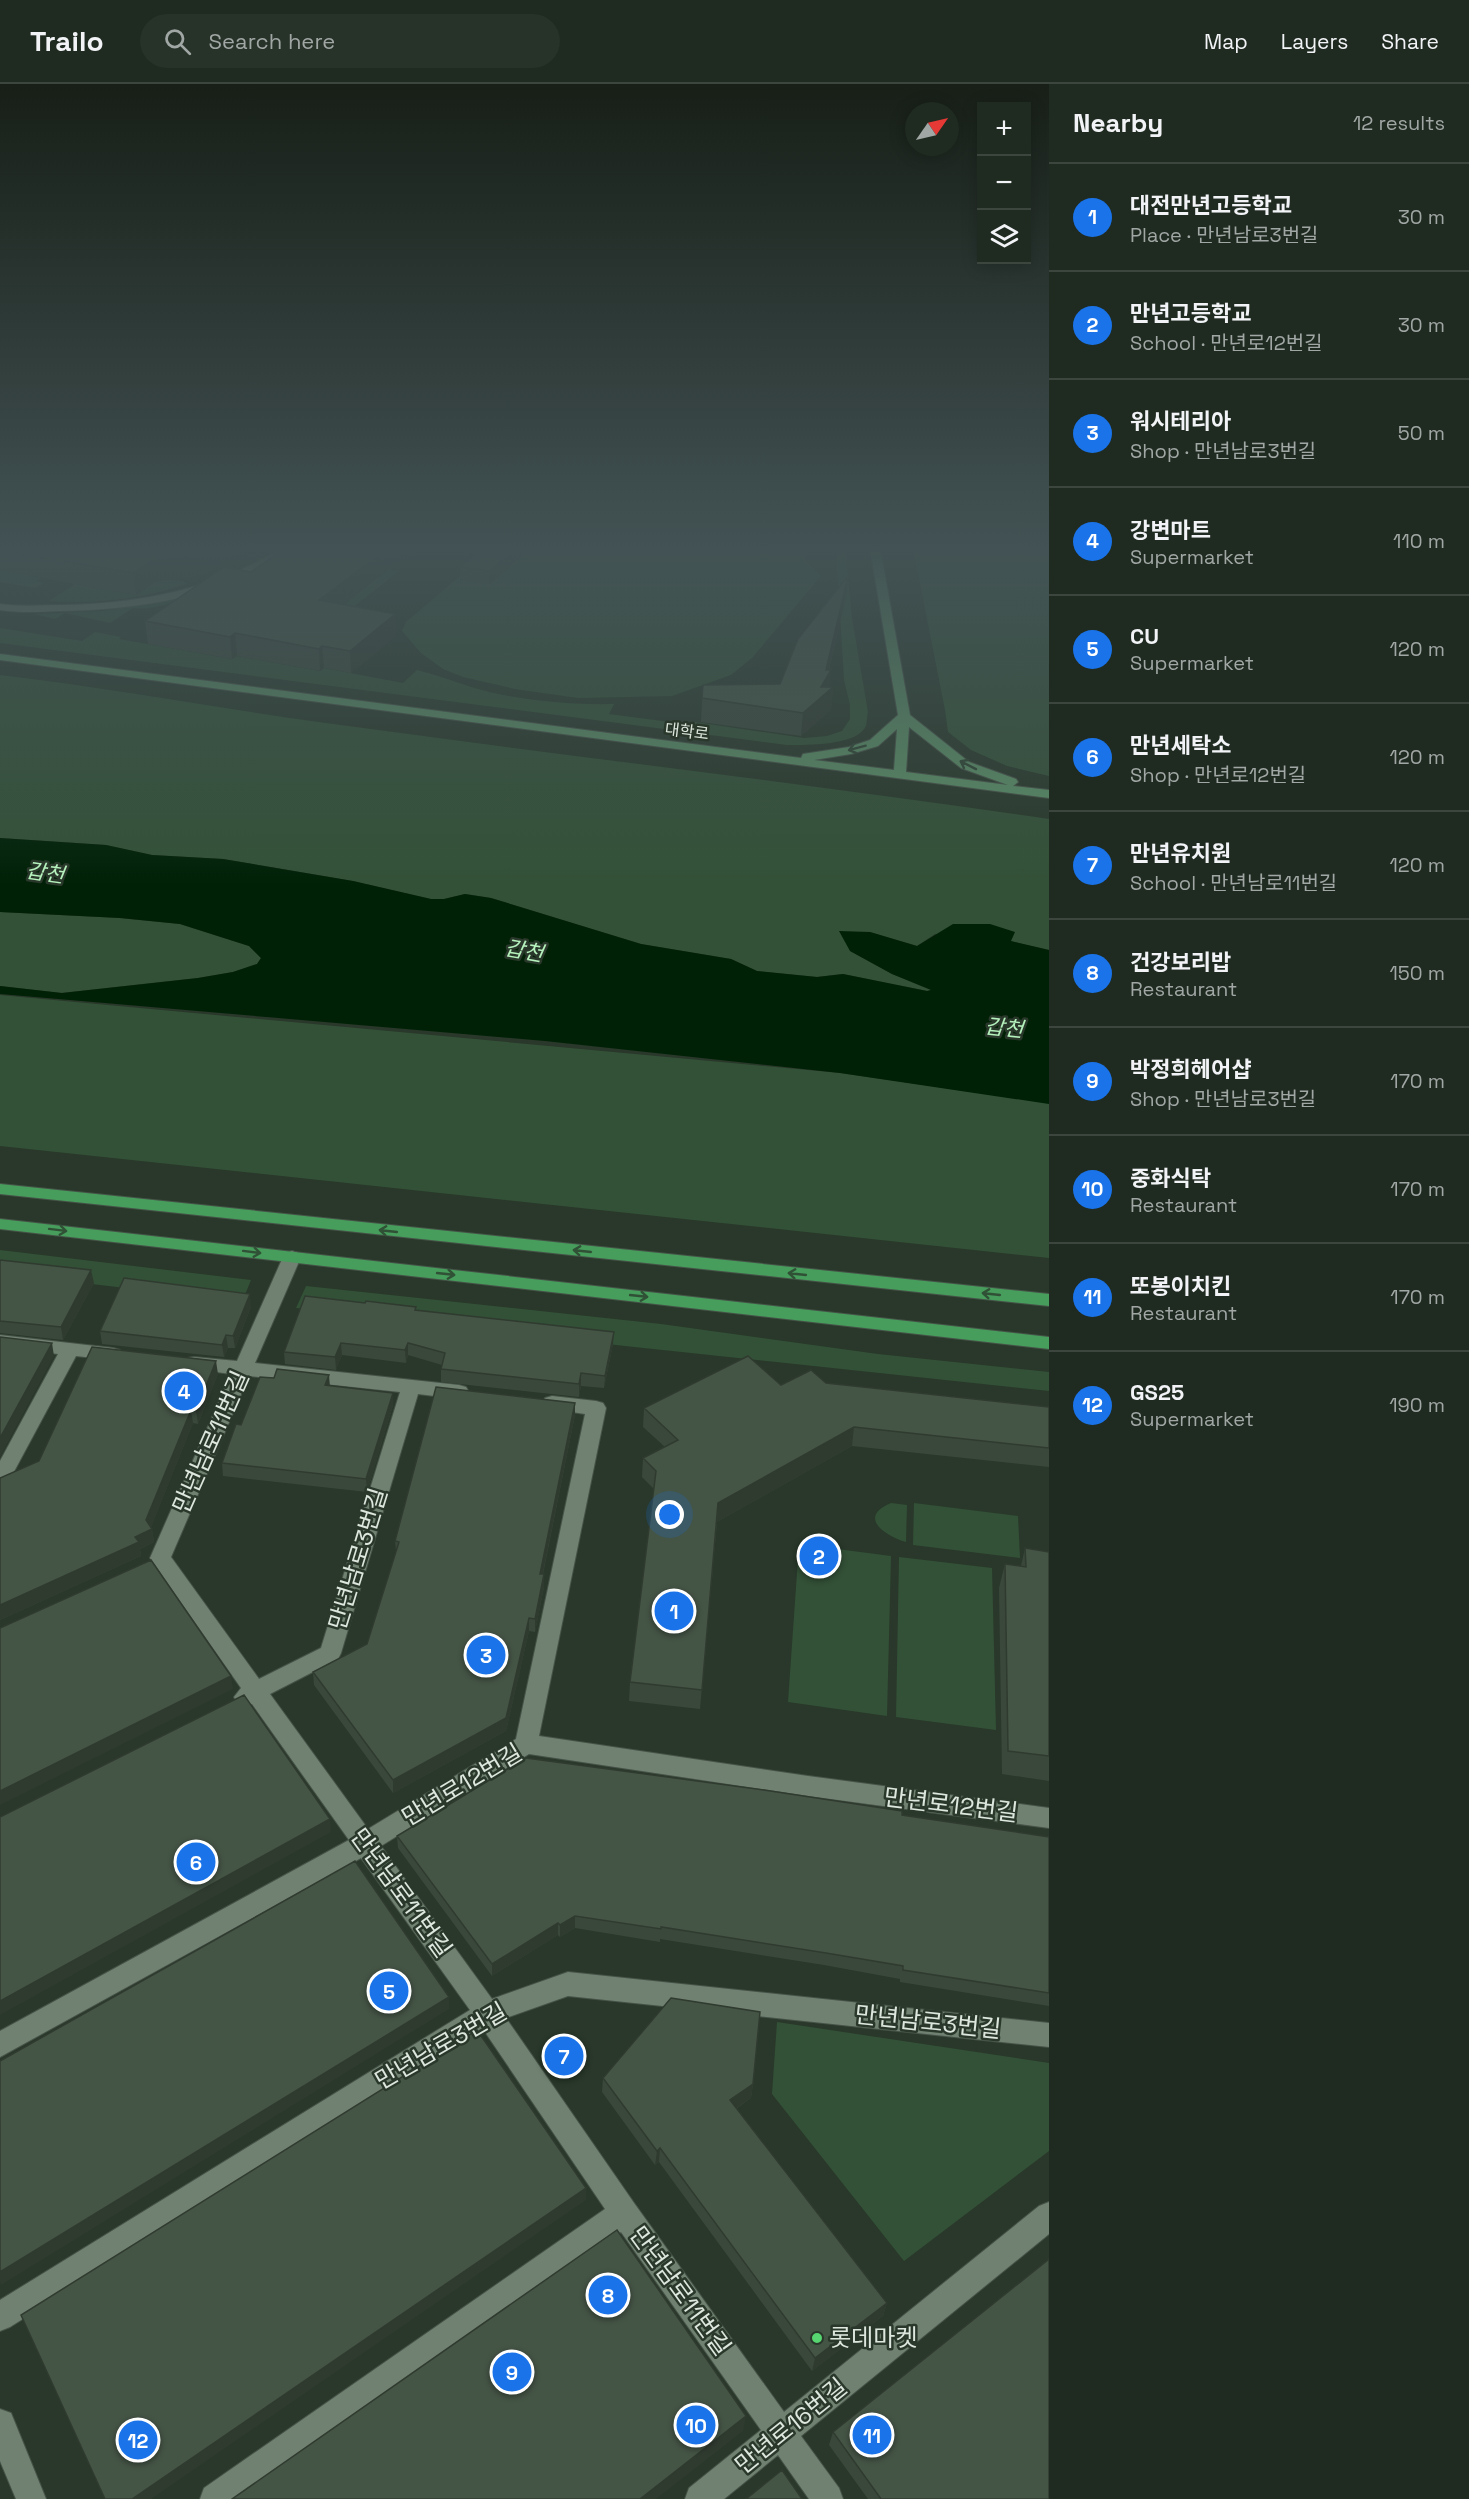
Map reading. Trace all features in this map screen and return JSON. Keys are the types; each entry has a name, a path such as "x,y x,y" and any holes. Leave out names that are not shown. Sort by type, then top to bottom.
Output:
{"main road":[{"name":"대학로","path":"27,661 1045,794"},
{"path":"894,661 904,716 900,775"},
{"path":"0,666 37,662"},
{"path":"785,760 851,750 874,743 904,716"},
{"path":"904,716 965,765 1045,794"},
{"path":"0,1189 1049,1300"},
{"path":"0,1224 1049,1343"}],"street":[{"name":"만년남로11번길","path":"292,1257 244,1369 149,1563 256,1691 488,2013 624,2213 828,2499"},
{"path":"0,1341 128,1356"},
{"path":"0,1475 3,1474 70,1349"},
{"path":"174,1361 480,1395"},
{"name":"만년남로3번길","path":"224,1707 330,1653 411,1387"},
{"path":"526,1744 596,1408 538,1401"},
{"name":"만년로12번길","path":"0,2045 366,1843 526,1744 808,1786 1049,1818"},
{"name":"만년남로3번길","path":"0,2317 488,2013 567,1984 1049,2035"},
{"path":"215,2499 624,2213"},
{"name":"만년로16번길","path":"700,2499 1049,2216"},
{"path":"0,2424 31,2499"}],"shaded area":[{"path":"137,661 263,661 320,671 324,668 403,683 417,670 480,690 520,698 551,702 614,704 609,714 693,725 695,722 804,738 827,736 842,731 850,719 850,705 844,680 843,661 859,661 868,712 866,726 861,733 830,743 787,745"},
{"path":"432,661 749,661 731,675 672,696 578,698 515,689 463,677 443,669"},
{"path":"935,661 1049,661 1049,776 1007,766 971,750 948,732"},
{"path":"0,675 326,723 1049,819 1049,950 1010,941 1014,932 935,934 917,946 870,932 850,951 892,974 932,990 927,991 843,974 817,977 757,971 731,959 641,944 491,898 465,894 444,899 431,899 353,881 223,859 152,855 106,845 0,838"},
{"path":"0,912 120,918 180,924 249,946 261,958 257,964 233,972 61,993 0,986"},
{"path":"0,995 840,1073 1049,1103 1049,1258 0,1146"},
{"path":"0,1250 251,1280 242,1302 0,1273"},
{"path":"306,1286 661,1324 878,1354 1049,1372 1049,1391 296,1308"},
{"path":"891,1503 907,1505 906,1542 883,1531 875,1520 881,1508"},
{"path":"914,1503 1018,1516 1020,1558 913,1545"},
{"path":"799,1544 891,1556 887,1716 788,1702"},
{"path":"899,1557 992,1568 996,1730 896,1717"},
{"path":"777,2022 1049,2063 1049,2151 904,2261 772,2094"}],"water":[{"name":"갑천","path":"0,838 106,845 152,855 223,859 353,881 431,899 444,899 465,894 491,898 641,944 731,959 757,971 817,977 843,974 927,991 931,990 892,974 850,951 839,931 870,932 917,946 953,924 990,924 1015,932 1011,941 1049,950 1049,1104 840,1073 545,1041 0,994 0,986 62,993 198,978 233,972 257,964 261,958 249,946 180,924 120,918 0,912"}],"building":[{"path":"789,661 828,661 826,670 831,670 821,687 833,687 803,713 702,698 703,685 780,684"},
{"path":"0,1260 91,1270 61,1327 0,1321"},
{"path":"124,1278 250,1294 233,1336 226,1335 222,1345 100,1331"},
{"path":"305,1296 365,1303 366,1301 416,1307 415,1310 614,1332 605,1376 581,1373 579,1384 441,1369 445,1353 408,1343 405,1350 341,1343 335,1357 284,1352"},
{"path":"0,1337 52,1343 0,1438"},
{"path":"92,1347 216,1361 196,1411 191,1410 146,1520 152,1529 135,1537 139,1542 0,1605 0,1478 39,1461"},
{"path":"748,1356 781,1385 811,1370 826,1383 1049,1407 1049,1448 854,1427 718,1503 702,1690 630,1682 656,1471 643,1458 678,1440 644,1408"},
{"path":"277,1369 329,1375 325,1385 393,1393 366,1479 222,1463 236,1424 241,1425 260,1377 274,1378"},
{"path":"436,1387 575,1403 540,1574 544,1574 535,1619 529,1618 506,1718 393,1780 313,1672 367,1644 399,1542 395,1541"},
{"path":"1025,1548 1049,1552 1049,1756 1008,1751 1005,1564 1026,1567"},
{"path":"151,1560 231,1676 0,1791 0,1628"},
{"path":"244,1695 330,1819 0,2001 0,1817"},
{"path":"526,1758 764,1790 902,1811 902,1815 1049,1837 1049,1993 903,1970 903,1966 826,1953 575,1916 560,1925 558,1923 492,1964 397,1836"},
{"path":"355,1861 449,1997 0,2272 0,2061"},
{"path":"671,1998 760,2012 753,2084 730,2100 887,2303 815,2358 660,2148 657,2151 603,2078"},
{"path":"477,2030 586,2188 132,2499 105,2499 21,2315"},
{"path":"617,2230 746,2416 640,2499 232,2499"},
{"path":"1049,2259 1049,2499 881,2499 833,2432"},
{"path":"782,2470 802,2499 746,2499"}],"place":[{"name":"강변마트","path":"184,1391"},
{"name":"만년고등학교","path":"819,1556"},
{"name":"대전만년고등학교","path":"674,1611"},
{"name":"워시테리아","path":"486,1655"},
{"name":"만년세탁소","path":"196,1862"},
{"name":"CU","path":"389,1991"},
{"name":"만년유치원","path":"564,2056"},
{"name":"건강보리밥","path":"608,2295"},
{"name":"롯데마켓","path":"817,2338"},
{"name":"박정희헤어샵","path":"512,2372"},
{"name":"중화식탁","path":"696,2425"},
{"name":"또봉이치킨","path":"872,2435"},
{"name":"GS25","path":"138,2440"}]}
